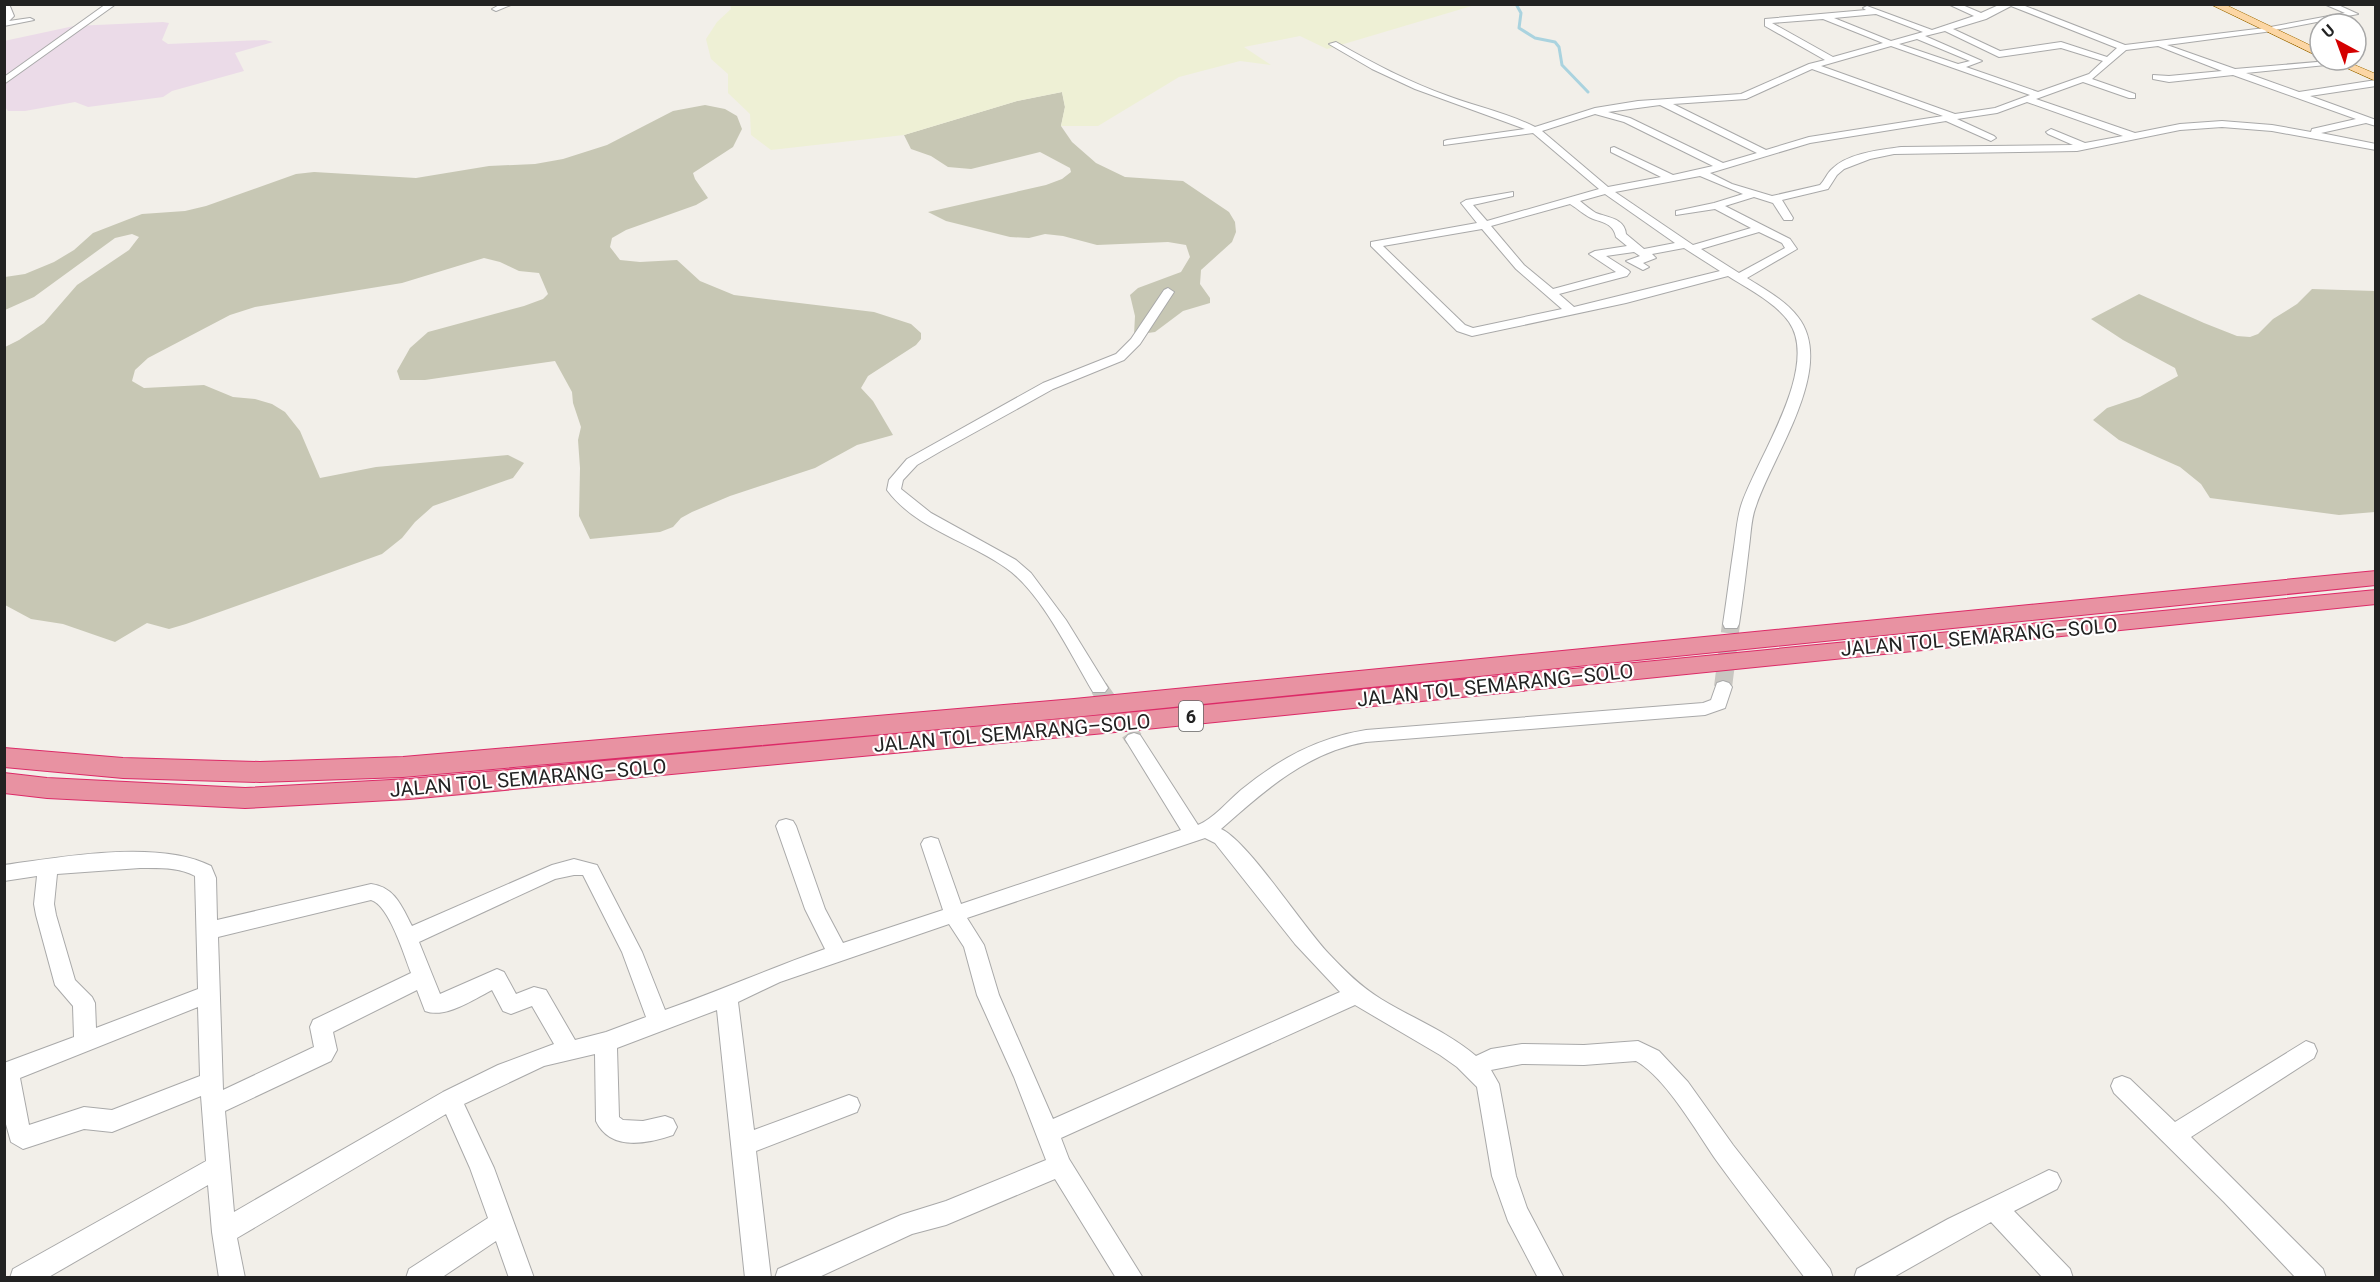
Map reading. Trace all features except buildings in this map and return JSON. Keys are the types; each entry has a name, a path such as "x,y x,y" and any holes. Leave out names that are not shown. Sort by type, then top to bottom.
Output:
{"highway":[{"name":"JALAN TOL SEMARANG–SOLO","path":"4,757 123,768 260,772 403,767 1074,708 2376,578"},
{"name":"JALAN TOL SEMARANG–SOLO","path":"4,783 47,789 245,798 409,789 1136,722 2376,597"}],"main road":[{"path":"2215,4 2308,49"},
{"path":"2358,72 2376,81"}],"street":[{"path":"4,23 10,16 5,4"},
{"path":"4,81 112,4"},
{"path":"496,9 509,4"},
{"path":"1858,4 1931,32"},
{"path":"1952,4 1983,17"},
{"path":"1985,4 1997,9"},
{"path":"1447,144 1534,130 1595,111 1743,97 1812,66 1983,17 2010,4 2124,48"},
{"path":"1716,206 1786,242 1791,249 1733,275 1478,332 1466,331 1375,244 1484,225 1607,190 1701,173 1809,140 1997,110 2041,96 2098,72 2116,51 2124,48 2265,30 2354,14 2328,4"},
{"path":"1832,60 1768,24 1768,21 1876,12"},
{"path":"1825,17 1889,43 2041,96"},
{"path":"4,23 30,20"},
{"path":"1945,28 1999,54 2061,45 2108,60"},
{"path":"1917,36 1978,61 1957,67"},
{"path":"1334,44 1412,85 1455,102 1503,115 1534,130 1649,221 1733,275 1789,315 1801,334 1802,356 1797,392 1747,509 1731,624"},
{"path":"2159,44 2294,96 2376,123"},
{"path":"2156,77 2169,80 2308,64"},
{"path":"1812,66 1953,118 1991,138"},
{"path":"2083,79 2132,96"},
{"path":"2294,96 2376,81"},
{"path":"2030,100 2136,137"},
{"path":"1663,103 1765,153"},
{"path":"1595,111 1633,122 1724,167"},
{"path":"2319,137 2315,131 2365,120"},
{"path":"1772,199 1824,187 1838,169 1892,151 2086,147 2180,127 2222,124 2272,128 2376,147"},
{"path":"1859,132 1892,151"},
{"path":"2051,132 2086,147"},
{"path":"1614,150 1671,178"},
{"path":"1701,173 1779,202 1788,218"},
{"path":"1509,194 1466,202 1520,267 1572,311"},
{"path":"1680,213 1716,206 1753,194"},
{"path":"1572,200 1594,216 1606,219 1617,227 1621,231 1620,235 1650,258 1632,261 1642,267"},
{"path":"1617,227 1649,221"},
{"path":"1549,293 1623,274 1594,254 1688,247 1761,228"},
{"path":"1099,688 1036,591 1015,567 942,528 894,490 896,480 912,462 1004,408 1048,386 1120,357 1136,341 1168,292"},
{"path":"224,1232 451,1099 506,1072 542,1057 606,1042 727,997 772,976 1200,832 1287,767 1331,743 1366,736 1705,710 1719,704 1723,687"},
{"path":"1134,739 1200,832 1222,838 1328,969 1384,1013 1476,1067 1488,1084 1504,1176 1517,1213 1552,1278"},
{"path":"786,826 814,909 838,954"},
{"path":"931,844 954,914 974,945 988,995 1025,1077 1060,1166 1131,1278"},
{"path":"4,873 83,862 175,861 200,866 206,878 211,1082 215,1106 224,1232 232,1278"},
{"path":"48,866 44,903 46,915 66,985 83,1000 85,1042"},
{"path":"407,938 548,874 571,866 583,867 591,870 632,952 659,1022"},
{"path":"207,931 371,892 380,894 388,901 407,938 436,1006 495,978 512,1005 538,996 568,1050"},
{"path":"215,1106 323,1054 326,1050 321,1029 323,1026 422,977"},
{"path":"208,994 7,1073 19,1134 23,1138 84,1118 112,1121 211,1082"},
{"path":"1048,1133 1357,994"},
{"path":"727,997 733,1073 744,1145 751,1236 758,1278"},
{"path":"606,1042 608,1120 618,1131 643,1132 665,1127"},
{"path":"1476,1067 1491,1059 1522,1054 1584,1055 1638,1051 1651,1058 1680,1089 1725,1153 1821,1278"},
{"path":"2173,1136 2306,1051"},
{"path":"2122,1086 2314,1278"},
{"path":"451,1099 482,1168 522,1278"},
{"path":"744,1145 849,1105"},
{"path":"787,1278 910,1223 946,1213 1060,1166"},
{"path":"22,1278 219,1167"},
{"path":"1866,1278 1994,1208 2049,1181"},
{"path":"1994,1208 2061,1278"},
{"path":"418,1278 502,1223"}],"shaded area":[{"path":"730,4 1475,5 1327,49 1300,36 1244,47 1271,65 1240,61 1179,77 1098,126 1061,126 1065,107 1062,92 1017,101 904,135 771,150 751,135 750,114 728,93 728,74 711,59 706,39 717,22 731,9"},
{"path":"169,23 162,40 168,44 265,40 273,42 235,53 244,71 172,91 163,97 88,107 75,102 25,111 8,111 5,107 4,41 74,26"},
{"path":"1062,92 1065,107 1061,126 1072,142 1096,163 1125,177 1183,181 1229,212 1235,222 1236,232 1232,242 1201,270 1200,284 1210,298 1210,303 1183,311 1155,332 1134,335 1135,316 1130,295 1138,288 1181,272 1190,257 1186,245 1168,242 1097,245 1045,234 1029,238 1010,237 946,221 928,212 1046,185 1062,179 1071,172 1070,168 1040,152 971,169 948,167 931,156 911,149 904,135 1017,101"},
{"path":"705,105 725,109 737,116 742,129 733,147 693,173 708,198 696,205 626,230 612,238 610,247 620,260 640,262 677,260 700,281 734,295 874,312 911,324 921,333 921,339 916,345 868,376 861,388 873,401 893,435 857,445 815,468 730,496 692,512 681,518 673,527 660,532 590,539 579,516 578,440 581,427 572,392 555,361 425,380 400,380 397,371 410,348 428,332 524,306 543,299 548,294 539,273 519,271 500,262 484,258 402,283 255,307 230,315 148,358 135,370 132,381 144,388 204,385 233,397 255,399 272,404 285,412 300,431 320,478 376,467 508,455 524,463 513,478 433,506 402,538 382,554 169,629 147,623 115,642 63,624 31,619 5,605 5,347 44,323 77,285 129,250 139,237 132,234 115,238 34,297 5,310 5,277 25,274 54,262 74,250 93,233 142,214 185,211 206,206 296,174 314,172 416,178 489,166 535,164 563,159 607,145 673,111"},
{"path":"2312,289 2375,291 2375,512 2339,515 2210,498 2201,484 2180,467 2119,440 2093,420 2107,408 2140,397 2178,376 2175,368 2123,340 2091,319 2139,294 2237,336 2250,337 2258,334 2273,319 2297,304"}],"waterway":[{"path":"1516,4 1521,13 1519,28 1535,38 1555,42 1559,47 1562,65 1588,92"}],"tunnel":[{"path":"1723,687 1731,624"},
{"path":"1099,688 1134,739"}]}
